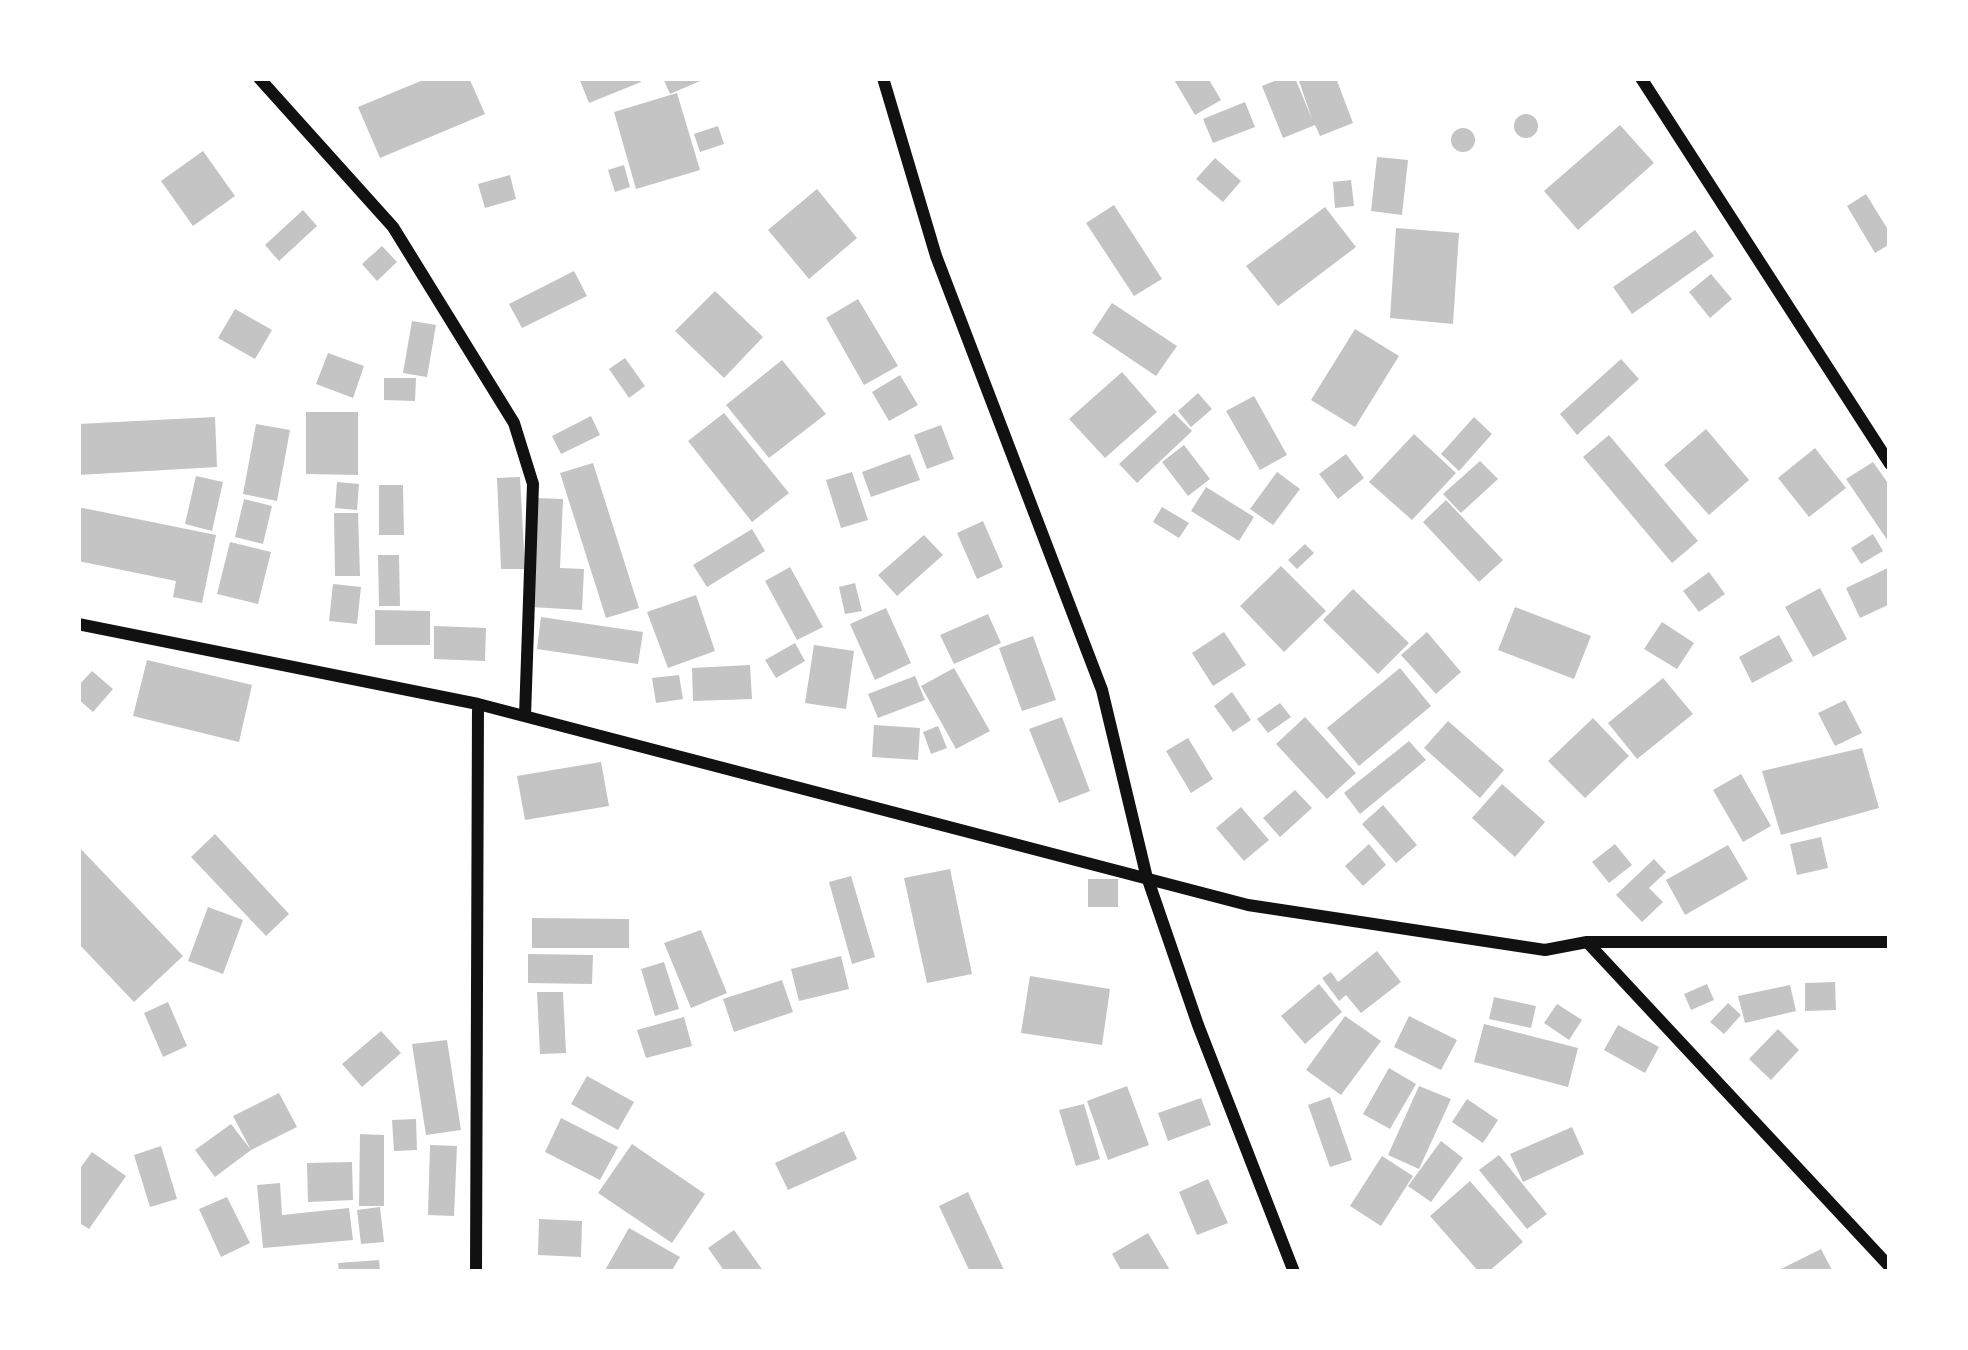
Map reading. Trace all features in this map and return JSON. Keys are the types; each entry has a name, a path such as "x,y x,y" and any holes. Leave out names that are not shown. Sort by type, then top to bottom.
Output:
{"street":[{"path":"259,78 393,227 514,423 533,484 525,716"},
{"path":"884,78 936,256 1102,690 1146,874 1294,1272"},
{"path":"1640,78 1890,464"},
{"path":"78,624 478,704 1294,912 1545,950 1587,942 1890,942"},
{"path":"476,1272 478,704"},
{"path":"1587,942 1890,1268"}],"building":[{"path":"428,78 469,78 485,114 380,158 358,107"},
{"path":"579,78 639,78 641,82 589,103"},
{"path":"663,78 707,78 670,94"},
{"path":"1173,78 1208,78 1221,100 1195,115"},
{"path":"1295,78 1312,119 1298,78 1336,78 1353,123 1320,136 1315,125 1283,138 1262,86"},
{"path":"677,93 700,170 636,189 614,112"},
{"path":"1245,102 1255,127 1213,143 1203,119"},
{"path":"1526,114 1535,117 1535,135 1526,138 1517,135 1514,126 1517,117"},
{"path":"1620,125 1654,163 1578,230 1544,191"},
{"path":"718,126 724,144 700,152 694,134"},
{"path":"1463,128 1472,131 1472,149 1463,152 1454,149 1451,140 1454,131"},
{"path":"203,151 235,196 193,226 161,181"},
{"path":"1377,157 1408,160 1402,215 1371,211"},
{"path":"1215,158 1241,181 1223,202 1196,179"},
{"path":"624,165 630,187 615,192 608,170"},
{"path":"510,175 516,199 485,208 478,184"},
{"path":"1351,180 1354,206 1335,208 1333,182"},
{"path":"817,189 857,238 809,279 768,230"},
{"path":"1866,194 1890,233 1890,244 1875,253 1847,206"},
{"path":"1114,205 1162,279 1134,296 1086,223"},
{"path":"1325,207 1356,247 1278,306 1246,266"},
{"path":"303,210 317,226 279,261 265,245"},
{"path":"1396,228 1459,233 1453,324 1390,318"},
{"path":"1695,230 1714,256 1632,314 1613,287"},
{"path":"382,246 397,262 377,281 362,264"},
{"path":"574,271 587,296 522,328 509,304"},
{"path":"1711,274 1732,299 1710,318 1689,292"},
{"path":"715,291 763,337 724,378 675,331"},
{"path":"858,299 898,366 864,385 826,318"},
{"path":"1112,303 1177,346 1156,376 1092,333"},
{"path":"235,309 272,330 255,359 218,338"},
{"path":"412,321 436,325 427,377 403,373"},
{"path":"1355,329 1399,356 1355,427 1311,400"},
{"path":"328,353 364,366 353,398 316,384"},
{"path":"625,358 645,386 629,398 609,369"},
{"path":"1621,359 1639,379 1577,435 1560,414"},
{"path":"782,360 826,414 769,458 726,405"},
{"path":"1122,372 1157,412 1105,458 1069,419"},
{"path":"900,375 918,405 889,421 872,392"},
{"path":"384,378 416,378 415,401 384,400"},
{"path":"1198,393 1212,409 1191,427 1178,411"},
{"path":"1254,396 1287,455 1260,470 1226,411"},
{"path":"306,412 358,412 358,475 306,474"},
{"path":"724,413 789,493 752,522 688,441"},
{"path":"1174,413 1192,431 1137,483 1119,464"},
{"path":"591,416 600,435 561,454 552,436"},
{"path":"215,417 217,467 78,475 78,424"},
{"path":"1474,417 1492,434 1459,471 1441,454"},
{"path":"256,424 290,430 277,501 243,494"},
{"path":"941,425 954,459 927,469 914,435"},
{"path":"1706,429 1749,480 1709,515 1664,465"},
{"path":"1414,434 1456,473 1412,520 1369,482"},
{"path":"1609,435 1698,541 1672,563 1583,457"},
{"path":"1184,445 1210,479 1188,496 1162,462"},
{"path":"1815,448 1846,488 1809,517 1778,478"},
{"path":"910,454 920,480 871,497 862,472"},
{"path":"1346,454 1364,478 1338,499 1319,474"},
{"path":"1480,461 1498,479 1461,513 1443,494"},
{"path":"1873,462 1890,486 1890,544 1846,479"},
{"path":"593,463 639,608 606,618 560,473"},
{"path":"852,472 868,520 841,528 826,480"},
{"path":"1277,472 1300,489 1273,525 1250,509"},
{"path":"196,476 223,482 212,531 185,524"},
{"path":"520,477 525,569 501,569 497,478"},
{"path":"337,482 359,484 357,510 335,508"},
{"path":"379,485 403,485 404,535 379,535"},
{"path":"1206,487 1254,517 1239,541 1191,511"},
{"path":"535,498 563,499 560,568 584,569 582,610 531,607"},
{"path":"244,499 272,506 263,544 235,537"},
{"path":"1446,500 1503,560 1479,582 1423,522"},
{"path":"78,507 216,535 202,603 173,597 176,581 78,561"},
{"path":"1162,507 1189,523 1179,538 1153,522"},
{"path":"334,513 358,513 360,576 335,576"},
{"path":"983,521 1003,567 977,579 957,533"},
{"path":"752,529 765,551 707,587 693,565"},
{"path":"1873,534 1883,551 1861,564 1851,548"},
{"path":"924,535 943,555 897,596 878,575"},
{"path":"230,542 271,552 258,604 217,594"},
{"path":"1305,544 1314,553 1297,569 1288,560"},
{"path":"378,555 399,555 400,606 379,606"},
{"path":"1281,566 1326,611 1284,652 1240,606"},
{"path":"790,567 823,627 797,640 765,581"},
{"path":"1890,567 1890,604 1860,618 1846,588"},
{"path":"1709,572 1725,594 1699,612 1683,591"},
{"path":"855,583 862,611 845,614 839,587"},
{"path":"333,584 361,587 357,624 329,621"},
{"path":"1820,588 1847,639 1813,657 1785,607"},
{"path":"1353,589 1409,643 1378,674 1323,620"},
{"path":"696,595 715,651 668,668 647,612"},
{"path":"1515,607 1591,636 1574,679 1498,650"},
{"path":"886,608 911,663 875,680 850,624"},
{"path":"375,610 430,611 430,645 375,645"},
{"path":"988,614 1001,643 954,664 940,635"},
{"path":"541,617 643,632 638,664 537,649"},
{"path":"1662,622 1694,643 1677,669 1644,649"},
{"path":"434,626 486,628 485,661 434,659"},
{"path":"1224,632 1246,665 1213,686 1192,653"},
{"path":"1427,632 1461,672 1436,694 1401,655"},
{"path":"1779,635 1793,661 1752,683 1739,657"},
{"path":"1033,636 1056,700 1022,711 999,648"},
{"path":"795,643 805,661 776,678 765,660"},
{"path":"814,645 854,651 846,709 805,703"},
{"path":"147,660 252,685 239,742 133,716"},
{"path":"750,665 752,699 693,701 692,668"},
{"path":"954,668 990,731 956,749 921,686"},
{"path":"1400,668 1431,706 1359,766 1327,728"},
{"path":"92,671 113,689 93,712 78,699 78,686"},
{"path":"679,675 683,699 656,703 652,678"},
{"path":"915,676 925,700 878,718 868,694"},
{"path":"1663,678 1693,714 1637,759 1608,723"},
{"path":"1232,692 1251,720 1233,732 1214,706"},
{"path":"1845,700 1862,733 1835,746 1818,713"},
{"path":"1280,703 1291,717 1268,733 1257,719"},
{"path":"1062,717 1090,791 1059,803 1029,729"},
{"path":"1305,717 1356,773 1327,799 1276,744"},
{"path":"1593,718 1629,756 1585,798 1548,761"},
{"path":"1448,721 1504,770 1480,798 1424,748"},
{"path":"874,725 920,728 918,760 872,757"},
{"path":"938,726 947,748 931,754 923,732"},
{"path":"1188,738 1213,779 1191,793 1166,751"},
{"path":"1409,741 1426,760 1360,814 1344,793"},
{"path":"1862,748 1879,808 1781,835 1762,771"},
{"path":"601,762 609,806 525,820 517,776"},
{"path":"1741,774 1771,826 1743,842 1713,790"},
{"path":"1502,784 1545,822 1515,857 1472,818"},
{"path":"1295,790 1312,808 1280,837 1263,818"},
{"path":"1383,805 1417,845 1396,863 1362,824"},
{"path":"1241,807 1269,840 1244,861 1216,828"},
{"path":"215,834 289,914 266,936 191,857"},
{"path":"1821,837 1828,868 1797,875 1790,844"},
{"path":"1369,844 1386,865 1363,886 1345,866"},
{"path":"1615,844 1632,865 1609,883 1592,862"},
{"path":"1728,845 1748,879 1685,915 1666,880"},
{"path":"78,846 183,956 134,1002 78,943"},
{"path":"1654,859 1666,872 1649,888 1663,902 1642,922 1616,895"},
{"path":"950,869 972,974 927,983 904,878"},
{"path":"851,876 875,957 852,964 829,882"},
{"path":"1088,879 1118,879 1118,907 1088,907"},
{"path":"208,907 243,920 223,974 188,961"},
{"path":"532,918 629,919 629,948 532,948"},
{"path":"701,930 727,993 691,1008 664,943"},
{"path":"1377,951 1401,982 1361,1013 1346,995 1339,1001 1322,978 1331,972 1338,982"},
{"path":"528,954 593,955 592,984 528,983"},
{"path":"841,956 849,989 799,1001 791,969"},
{"path":"664,962 679,1009 655,1016 641,969"},
{"path":"1030,976 1110,989 1102,1045 1021,1033"},
{"path":"782,980 793,1012 734,1032 723,999"},
{"path":"1835,982 1836,1010 1805,1011 1805,983"},
{"path":"1319,984 1342,1012 1305,1044 1281,1016"},
{"path":"1707,984 1714,1000 1691,1010 1684,994"},
{"path":"1790,985 1796,1011 1745,1023 1738,996"},
{"path":"537,992 563,992 566,1053 540,1054"},
{"path":"1494,997 1536,1006 1531,1028 1489,1019"},
{"path":"168,1002 187,1046 163,1057 144,1013"},
{"path":"1728,1003 1741,1015 1724,1034 1710,1022"},
{"path":"1557,1004 1582,1020 1569,1040 1544,1023"},
{"path":"1345,1016 1381,1041 1341,1095 1306,1070"},
{"path":"1409,1016 1457,1040 1441,1070 1394,1047"},
{"path":"684,1017 692,1046 646,1058 637,1030"},
{"path":"1484,1024 1578,1048 1568,1087 1474,1062"},
{"path":"1618,1025 1659,1047 1645,1073 1604,1050"},
{"path":"1778,1029 1799,1050 1771,1080 1749,1059"},
{"path":"381,1031 401,1053 362,1087 342,1064"},
{"path":"447,1040 461,1130 426,1135 412,1044"},
{"path":"1389,1068 1416,1084 1390,1129 1363,1114"},
{"path":"587,1076 634,1102 618,1130 571,1104"},
{"path":"1127,1086 1149,1145 1108,1160 1087,1101"},
{"path":"1419,1086 1451,1099 1419,1169 1388,1155"},
{"path":"279,1093 297,1127 251,1150 233,1116"},
{"path":"1330,1097 1352,1160 1330,1167 1308,1105"},
{"path":"1201,1098 1211,1125 1168,1141 1158,1113"},
{"path":"1467,1099 1498,1120 1483,1143 1452,1122"},
{"path":"1084,1104 1100,1159 1076,1166 1059,1110"},
{"path":"561,1118 618,1147 600,1180 545,1152"},
{"path":"416,1119 417,1150 394,1151 392,1120"},
{"path":"231,1124 251,1150 215,1177 195,1150"},
{"path":"1572,1127 1584,1154 1523,1182 1510,1154"},
{"path":"844,1131 857,1159 788,1190 775,1163"},
{"path":"360,1134 384,1135 384,1206 359,1206"},
{"path":"1441,1141 1463,1158 1431,1202 1408,1186"},
{"path":"632,1144 705,1194 672,1243 598,1193"},
{"path":"430,1145 457,1146 454,1216 428,1215"},
{"path":"161,1146 177,1199 150,1207 134,1155"},
{"path":"92,1152 126,1176 89,1229 78,1222 78,1171"},
{"path":"1499,1155 1547,1214 1527,1229 1479,1170"},
{"path":"1382,1156 1413,1176 1381,1226 1350,1206"},
{"path":"352,1162 353,1200 308,1202 307,1163"},
{"path":"1208,1179 1228,1223 1197,1235 1179,1192"},
{"path":"1470,1181 1523,1242 1488,1272 1479,1272 1430,1216"},
{"path":"280,1183 282,1215 349,1208 353,1240 263,1248 257,1185"},
{"path":"968,1192 1001,1272 970,1272 939,1206"},
{"path":"227,1197 250,1243 221,1257 199,1209"},
{"path":"380,1207 384,1242 361,1244 357,1210"},
{"path":"539,1219 582,1221 581,1257 538,1255"},
{"path":"629,1228 680,1257 671,1272 604,1272"},
{"path":"734,1230 764,1272 725,1272 708,1248"},
{"path":"1148,1233 1171,1272 1122,1272 1112,1254"},
{"path":"1821,1249 1833,1272 1775,1272"},
{"path":"379,1260 380,1272 339,1272 338,1263"}]}
